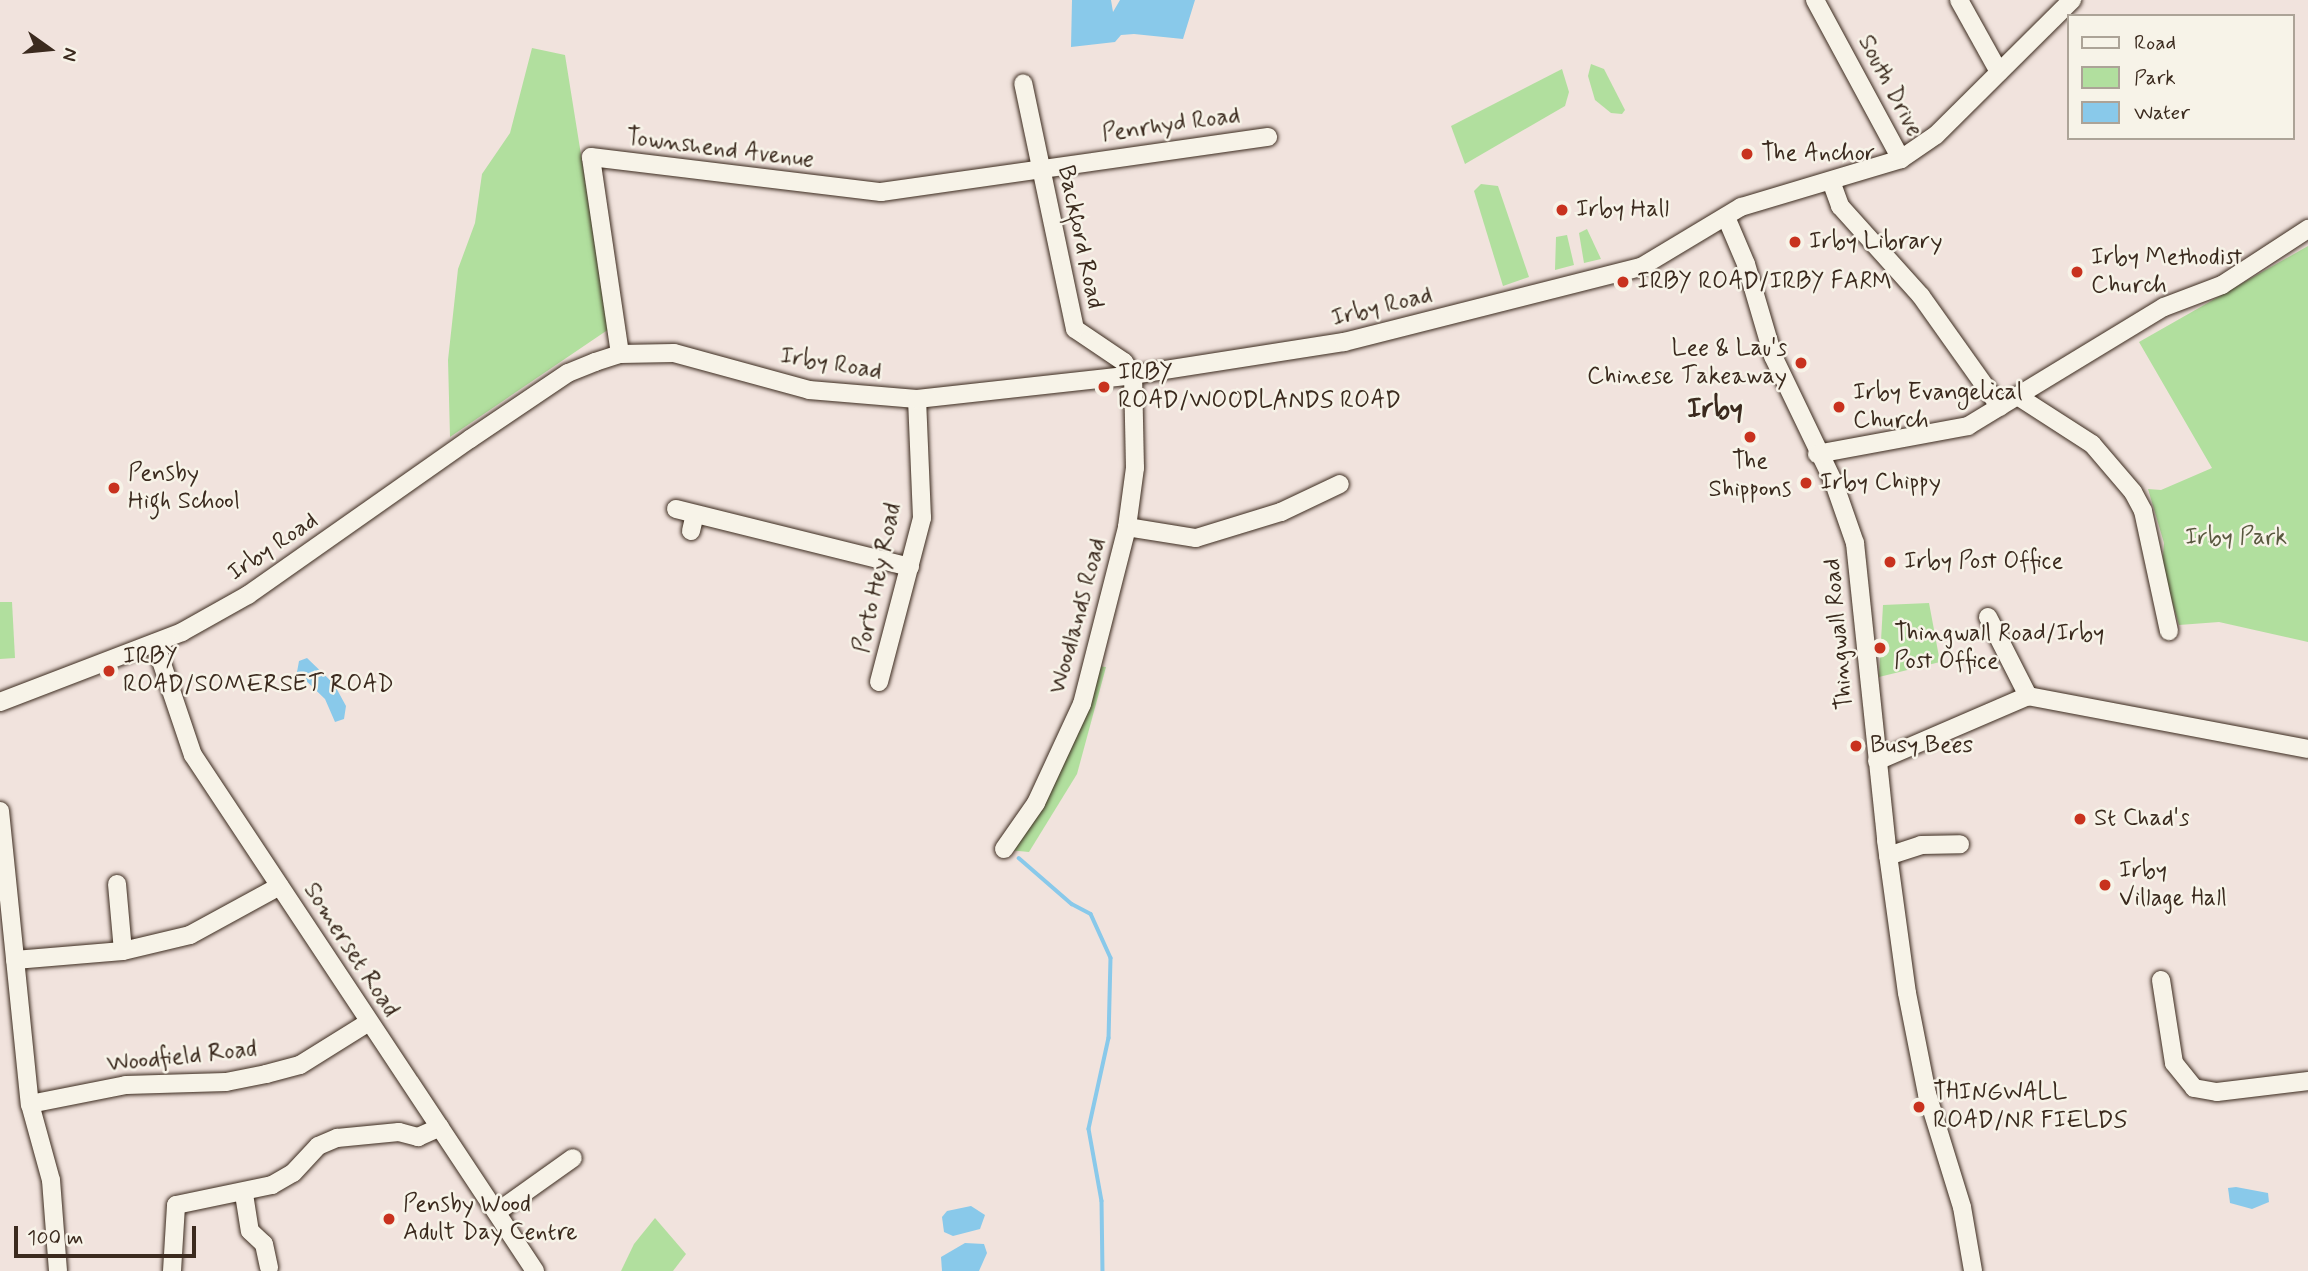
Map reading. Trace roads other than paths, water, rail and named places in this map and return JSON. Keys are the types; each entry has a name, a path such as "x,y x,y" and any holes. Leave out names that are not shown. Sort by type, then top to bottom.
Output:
{"street":[{"name":"South Drive","path":"1815,0 1901,159"},
{"path":"1959,0 1999,72"},
{"name":"Irby Road","path":"0,702 155,643 248,595 568,373 620,354 674,353 809,390 917,399 1133,376 1345,342 1641,267 1741,206 1784,191 1830,181 1901,159 1936,135 2072,0"},
{"name":"Backford Road","path":"1023,83 1075,328 1124,362 1133,376"},
{"name":"Penrhyd Road","path":"1040,167 1268,137"},
{"name":"Townshend Avenue","path":"620,354 592,157 881,192 1040,167"},
{"path":"1830,181 1840,206 1921,296 2000,407"},
{"name":"Thingwall Road","path":"1726,217 1746,264 1773,356 1817,454 1834,483 1858,557 1888,856 1927,1094 1962,1207 1973,1271"},
{"path":"1817,454 1968,426 2020,397 2164,307 2222,285 2308,229"},
{"name":"Woodlands Road","path":"1004,849 1036,803 1082,704 1127,527 1135,468 1133,376"},
{"path":"2020,397 2092,444 2133,492 2143,511 2169,631"},
{"name":"Porto Hey Road","path":"879,682 922,517 917,399"},
{"path":"1127,527 1196,538 1281,512 1340,484"},
{"path":"676,509 693,522 910,567"},
{"path":"1989,617 2028,696"},
{"name":"Somerset Road","path":"155,643 192,755 535,1271"},
{"path":"1877,761 2028,696 2308,749"},
{"path":"0,811 30,1104 51,1180 58,1271"},
{"path":"1888,856 1920,845 1960,844"},
{"path":"117,884 123,951"},
{"path":"15,960 123,951 190,935 280,886"},
{"path":"2161,980 2174,1063 2194,1088 2217,1092 2308,1081"},
{"name":"Woodfield Road","path":"30,1104 126,1085 226,1082 266,1074 300,1065 369,1022"},
{"path":"172,1271 176,1205 244,1194 293,1173 318,1146 337,1138 399,1132 418,1137 440,1127"},
{"path":"497,1212 573,1158"},
{"path":"244,1194 250,1231 264,1244 269,1267"}],"water":[{"path":"1072,0 1111,0 1113,12 1120,0 1195,0 1183,39 1134,34 1121,35 1115,42 1071,47"},
{"path":"307,658 334,684 346,706 344,719 335,722 325,699 297,672 299,661"},
{"path":"2228,1188 2268,1193 2269,1202 2252,1209 2230,1203"},
{"path":"971,1206 985,1215 980,1229 953,1236 944,1232 942,1217 947,1211"},
{"path":"965,1243 984,1244 987,1253 979,1271 942,1271 941,1257"}],"waterway":[{"path":"1019,858 1072,904 1091,914 1111,958 1109,1038 1089,1129 1102,1201 1103,1271"}],"place":[{"name":"The Anchor","path":"1747,154"},
{"name":"Irby Hall","path":"1562,210"},
{"name":"Irby Library","path":"1795,242"},
{"name":"Irby Methodist Church","path":"2077,272"},
{"name":"IRBY ROAD/IRBY FARM","path":"1623,282"},
{"name":"Lee & Lau's Chinese Takeaway","path":"1801,363"},
{"name":"IRBY ROAD/WOODLANDS ROAD","path":"1104,387"},
{"name":"Irby Evangelical Church","path":"1839,407"},
{"name":"The Shippons","path":"1750,437"},
{"name":"Irby Chippy","path":"1806,483"},
{"name":"Pensby High School","path":"114,488"},
{"name":"Irby Post Office","path":"1890,562"},
{"name":"Thingwall Road/Irby Post Office","path":"1880,648"},
{"name":"IRBY ROAD/SOMERSET ROAD","path":"109,671"},
{"name":"Busy Bees","path":"1856,746"},
{"name":"St Chad's","path":"2080,819"},
{"name":"Irby Village Hall","path":"2105,885"},
{"name":"THINGWALL ROAD/NR FIELDS","path":"1919,1107"},
{"name":"Pensby Wood Adult Day Centre","path":"389,1219"}],"district":[{"name":"Irby","path":"1715,410"}],"park label":[{"name":"Irby Park","path":"2236,538"}]}
